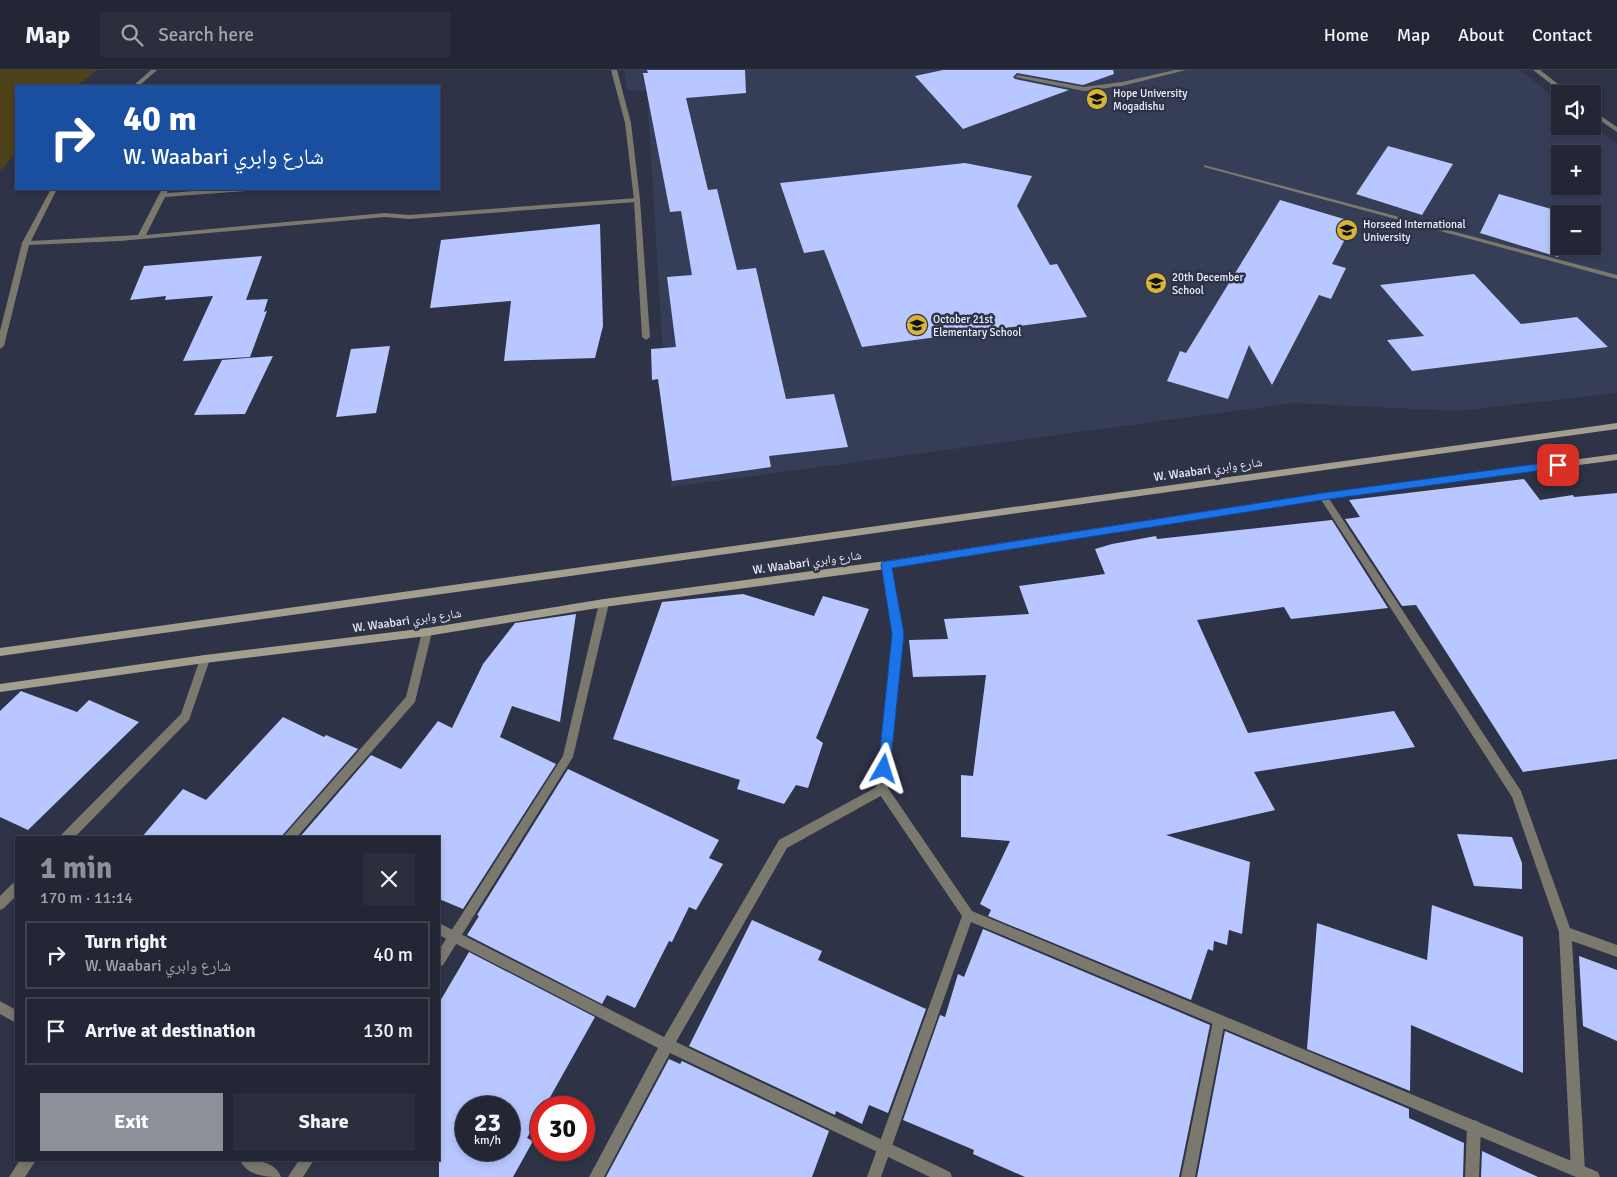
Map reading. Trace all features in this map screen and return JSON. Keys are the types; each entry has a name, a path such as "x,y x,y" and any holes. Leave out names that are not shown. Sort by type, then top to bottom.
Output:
{"main road":[{"name":"W. Waabari شارع وابري","path":"0,652 1617,426"},
{"name":"W. Waabari شارع وابري","path":"0,688 205,659 427,632 604,603 886,565 1323,496 1617,457"}],"street":[{"path":"137,85 154,70"},
{"path":"614,70 628,123 637,200 646,337"},
{"path":"1018,77 1084,89 1122,84 1183,70"},
{"path":"1536,70 1556,85"},
{"path":"1601,118 1617,130"},
{"path":"1206,166 1617,277"},
{"path":"0,346 26,243 53,190"},
{"path":"141,237 164,192 219,190"},
{"path":"26,243 141,237 385,216 409,217 637,200"},
{"path":"1323,496 1517,795 1565,932 1578,1171"},
{"path":"886,565 898,634 882,789 968,914 1593,1177"},
{"path":"440,959 568,757 604,603"},
{"path":"290,836 411,700 427,632"},
{"path":"68,836 184,717 205,659"},
{"path":"596,1177 667,1045 783,844 882,789"},
{"path":"0,904 15,889"},
{"path":"874,1177 968,914"},
{"path":"440,930 667,1045 945,1177"},
{"path":"1565,932 1617,951"},
{"path":"0,1007 15,1016"},
{"path":"1188,1177 1219,1021"},
{"path":"1472,1177 1474,1127"},
{"path":"16,1177 28,1161"},
{"path":"249,1161 274,1177"},
{"path":"295,1177 306,1161"}],"shaded area":[{"path":"0,70 97,70 78,85 15,85 15,153 0,171"},
{"path":"624,70 1520,70 1551,94 1551,135 1601,135 1601,132 1617,144 1617,393 1457,411 1294,403 671,487 647,91 627,90"}],"building":[{"path":"647,70 745,70 746,93 686,98 708,190 717,189 737,270 756,268 786,399 834,394 848,447 769,456 771,467 672,481 658,379 652,380 651,349 676,347 667,277 692,275 681,211 670,212 643,73 648,73"},
{"path":"943,70 1113,70 1114,74 1083,85 1017,73 1013,77 1015,79 1069,90 963,129 915,76"},
{"path":"1388,146 1453,164 1422,215 1356,194"},
{"path":"965,163 1032,176 1017,206 1050,265 1057,264 1087,317 862,347 824,250 804,253 780,183"},
{"path":"1499,194 1551,209 1551,255 1480,233"},
{"path":"1280,200 1354,222 1332,264 1346,268 1331,299 1319,295 1272,385 1249,345 1228,399 1167,381 1180,351 1186,353"},
{"path":"600,224 603,326 595,358 504,361 511,301 430,308 441,240"},
{"path":"262,256 246,300 268,299 264,312 267,311 250,357 183,361 213,296 165,300 166,296 130,300 144,266"},
{"path":"1474,274 1521,324 1577,317 1608,347 1412,371 1387,340 1424,336 1380,285"},
{"path":"390,346 376,413 336,417 351,349"},
{"path":"273,356 245,414 194,415 222,360"},
{"path":"1524,479 1540,500 1573,495 1574,497 1617,493 1617,759 1523,772 1416,605 1402,606 1345,519 1360,517 1349,500"},
{"path":"1332,520 1388,608 1291,619 1284,607 1197,620 1248,733 1394,711 1415,747 1254,772 1275,810 1166,835 1250,862 1242,934 1229,930 1227,945 1214,941 1213,951 1208,949 1191,1000 988,916 991,910 980,904 1010,841 961,837 961,775 973,776 986,675 913,677 909,640 948,639 944,619 1029,614 1019,586 1105,574 1095,549 1112,544 1156,536 1157,539"},
{"path":"743,594 814,616 823,596 869,609 816,738 823,743 808,788 796,785 784,804 737,789 740,780 613,739 662,602"},
{"path":"576,614 560,722 512,706 500,737 556,764 463,909 440,899 440,836 301,836 371,755 401,769 438,721 452,728 483,664 515,623"},
{"path":"21,691 77,712 89,700 139,722 28,830 0,817 0,711"},
{"path":"283,717 324,737 326,735 358,749 282,836 143,836 183,789 206,800"},
{"path":"568,769 719,840 709,858 723,864 696,910 689,907 672,942 669,941 635,1008 607,995 602,1004 467,935 479,916 477,915"},
{"path":"1457,834 1512,837 1522,863 1522,889 1474,886"},
{"path":"1432,905 1523,937 1523,1073 1411,1025 1410,1091 1307,1049 1317,923 1427,960"},
{"path":"752,920 822,951 818,960 926,1009 888,1113 869,1105 862,1124 836,1111 835,1115 689,1046"},
{"path":"983,929 1210,1025 1179,1177 1025,1177 973,1154 974,1150 903,1120 940,1015 945,1017 958,974 964,977"},
{"path":"469,952 595,1017 551,1096 530,1096 530,1133 527,1138 530,1140 530,1146 513,1177 439,1177 440,1001"},
{"path":"1579,956 1617,970 1617,1041 1583,1026"},
{"path":"1225,1031 1409,1109 1409,1118 1464,1143 1463,1177 1197,1177"},
{"path":"669,1059 680,1064 682,1061 829,1131 812,1177 606,1177"},
{"path":"1482,1151 1538,1177 1481,1177"}],"place":[{"name":"Hope University Mogadishu","path":"1097,99"},
{"name":"Horseed International University","path":"1347,230"},
{"name":"20th December School","path":"1156,283"},
{"name":"October 21st Elementary School","path":"917,325"}],"route":[{"path":"884,769 898,634 886,565 1323,496 1558,465"}]}
